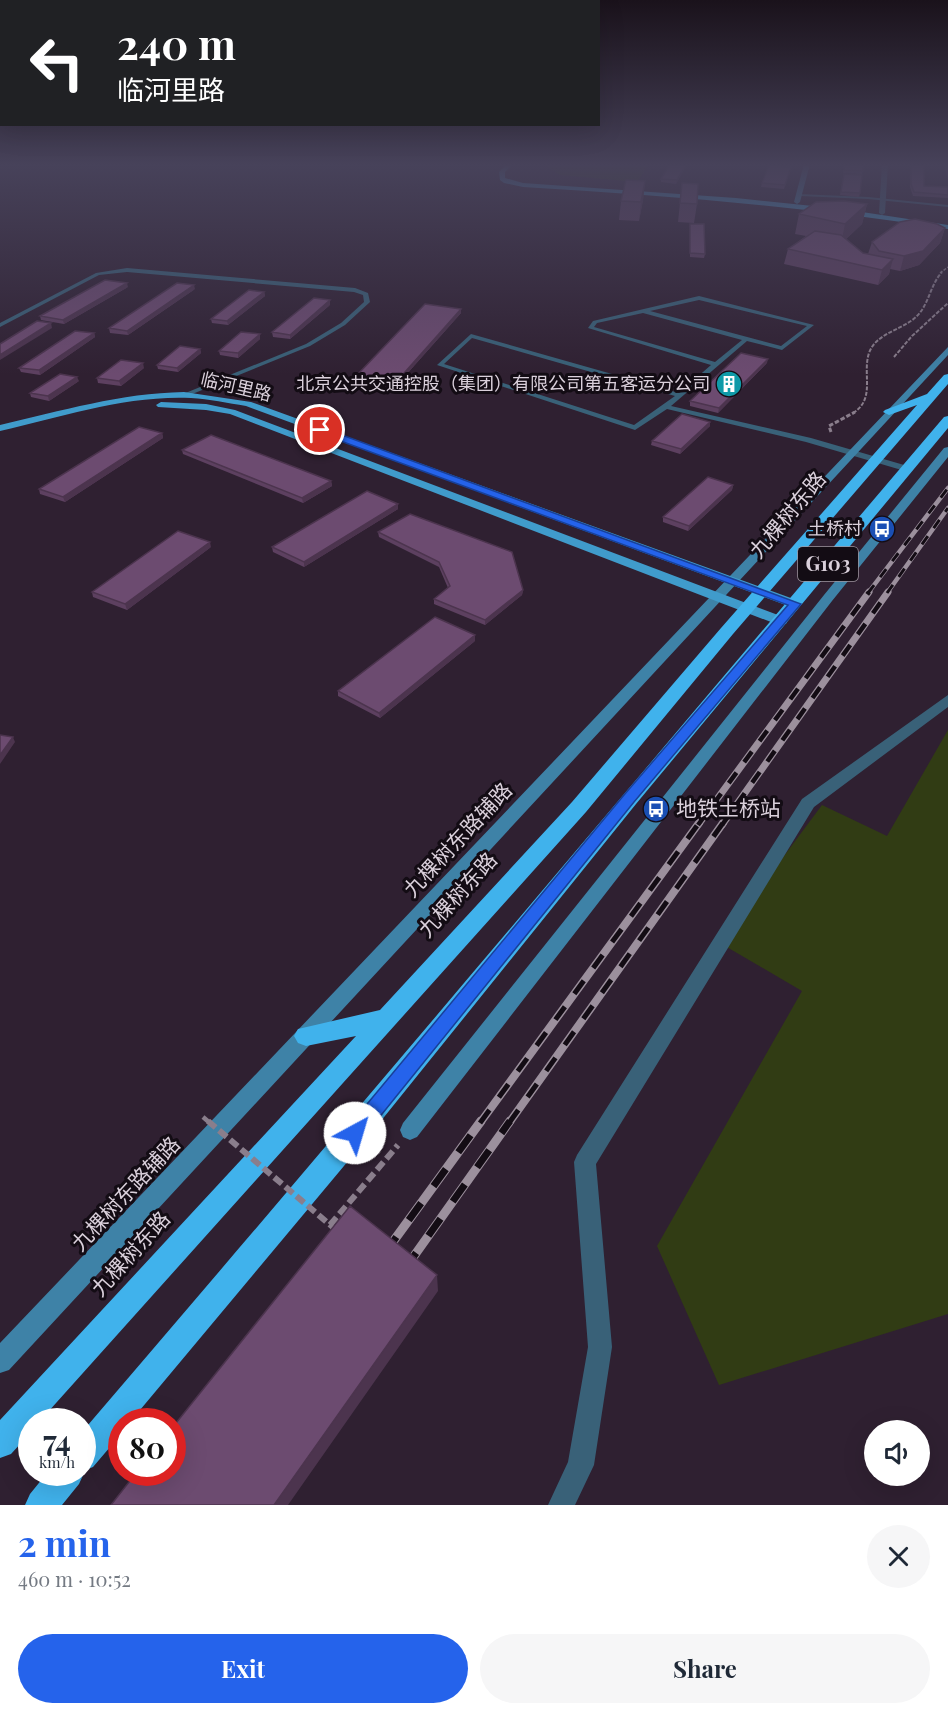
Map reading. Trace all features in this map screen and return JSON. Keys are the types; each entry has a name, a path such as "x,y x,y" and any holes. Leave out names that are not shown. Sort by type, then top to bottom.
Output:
{"highway":[{"name":"九棵树东路","path":"0,1443 579,807 747,608 948,377"},
{"path":"889,412 930,397"},
{"name":"G103","path":"96,1439 355,1133 637,789 908,469 942,433 948,420"},
{"path":"306,1036 386,1019"},
{"path":"41,1505 57,1486"}],"main road":[{"name":"临河里路","path":"0,428 136,398 185,394 248,404 731,580 762,592 788,612"},
{"name":"临河里路","path":"0,439 128,409 154,406 196,406 232,412 747,608 788,612"}],"street":[{"name":"九棵树东路辅路","path":"0,1360 306,1036 715,595 948,350"},
{"path":"410,1130 828,598 948,450"},
{"path":"561,1505 582,1465 600,1347 585,1162 808,803 948,700"}],"lane":[{"path":"0,325 98,274 127,270 355,290 366,294 367,302 344,324 308,345 185,394"},
{"path":"643,311 782,348 811,325 699,298 595,322 591,328 717,365"},
{"path":"680,395 471,336 440,365 636,428 666,407 746,339"},
{"path":"666,407 835,447 908,469"}],"path":[{"path":"835,447 829,426 858,410 866,401 866,356 874,344 918,315 928,293 943,270 948,267"},
{"path":"894,357 912,336 948,303"},
{"path":"203,1117 343,1236"},
{"path":"330,1225 410,1130"}],"green space":[{"path":"948,730 948,1314 719,1385 657,1246 802,991 725,946 784,856 822,805 887,836"}],"building":[{"path":"690,234 704,234 705,254 690,253"},
{"path":"810,234 836,234 841,235 863,253 893,259 882,270 788,249"},
{"path":"883,234 939,234 923,251 904,256 879,251 872,242"},
{"path":"105,280 127,283 63,320 40,316"},
{"path":"177,283 194,285 127,331 109,328"},
{"path":"249,290 264,292 227,321 211,319"},
{"path":"314,298 330,300 290,335 272,332"},
{"path":"425,304 461,309 397,381 357,375"},
{"path":"37,321 51,323 0,355 0,344"},
{"path":"75,331 94,333 39,370 19,368"},
{"path":"241,332 260,334 238,353 219,351"},
{"path":"180,346 200,349 177,368 157,365"},
{"name":"北京公共交通控股（集团）有限公司第五客运分公司","path":"741,353 768,359 719,408 690,401"},
{"path":"121,360 143,363 119,381 97,378"},
{"path":"60,374 77,377 48,396 30,393"},
{"path":"682,414 710,422 681,449 652,441"},
{"path":"139,427 162,433 63,497 39,489"},
{"path":"211,435 331,481 302,498 182,450"},
{"path":"708,477 733,485 689,526 663,517"},
{"path":"367,491 398,504 304,562 272,547"},
{"path":"410,514 512,552 523,590 485,620 434,599 450,586 439,562 378,532"},
{"path":"178,531 210,542 125,604 92,592"},
{"path":"435,617 475,635 379,713 338,691"},
{"path":"0,735 13,737 0,755"},
{"path":"350,1206 437,1275 274,1505 111,1505 126,1486 186,1486 186,1411"}],"railway":[{"path":"868,593 948,488"},
{"path":"887,593 948,508"},
{"path":"698,825 869,592"},
{"path":"722,825 888,592"},
{"path":"480,1123 699,823"},
{"path":"509,1123 723,823"},
{"path":"384,1254 481,1121"},
{"path":"404,1270 510,1121"}],"place":[{"name":"北京公共交通控股（集团）有限公司第五客运分公司","path":"729,384"},
{"name":"土桥村","path":"882,529"},
{"name":"地铁土桥站","path":"656,809"}],"route":[{"path":"320,430 795,604 629,799 355,1133"}]}
